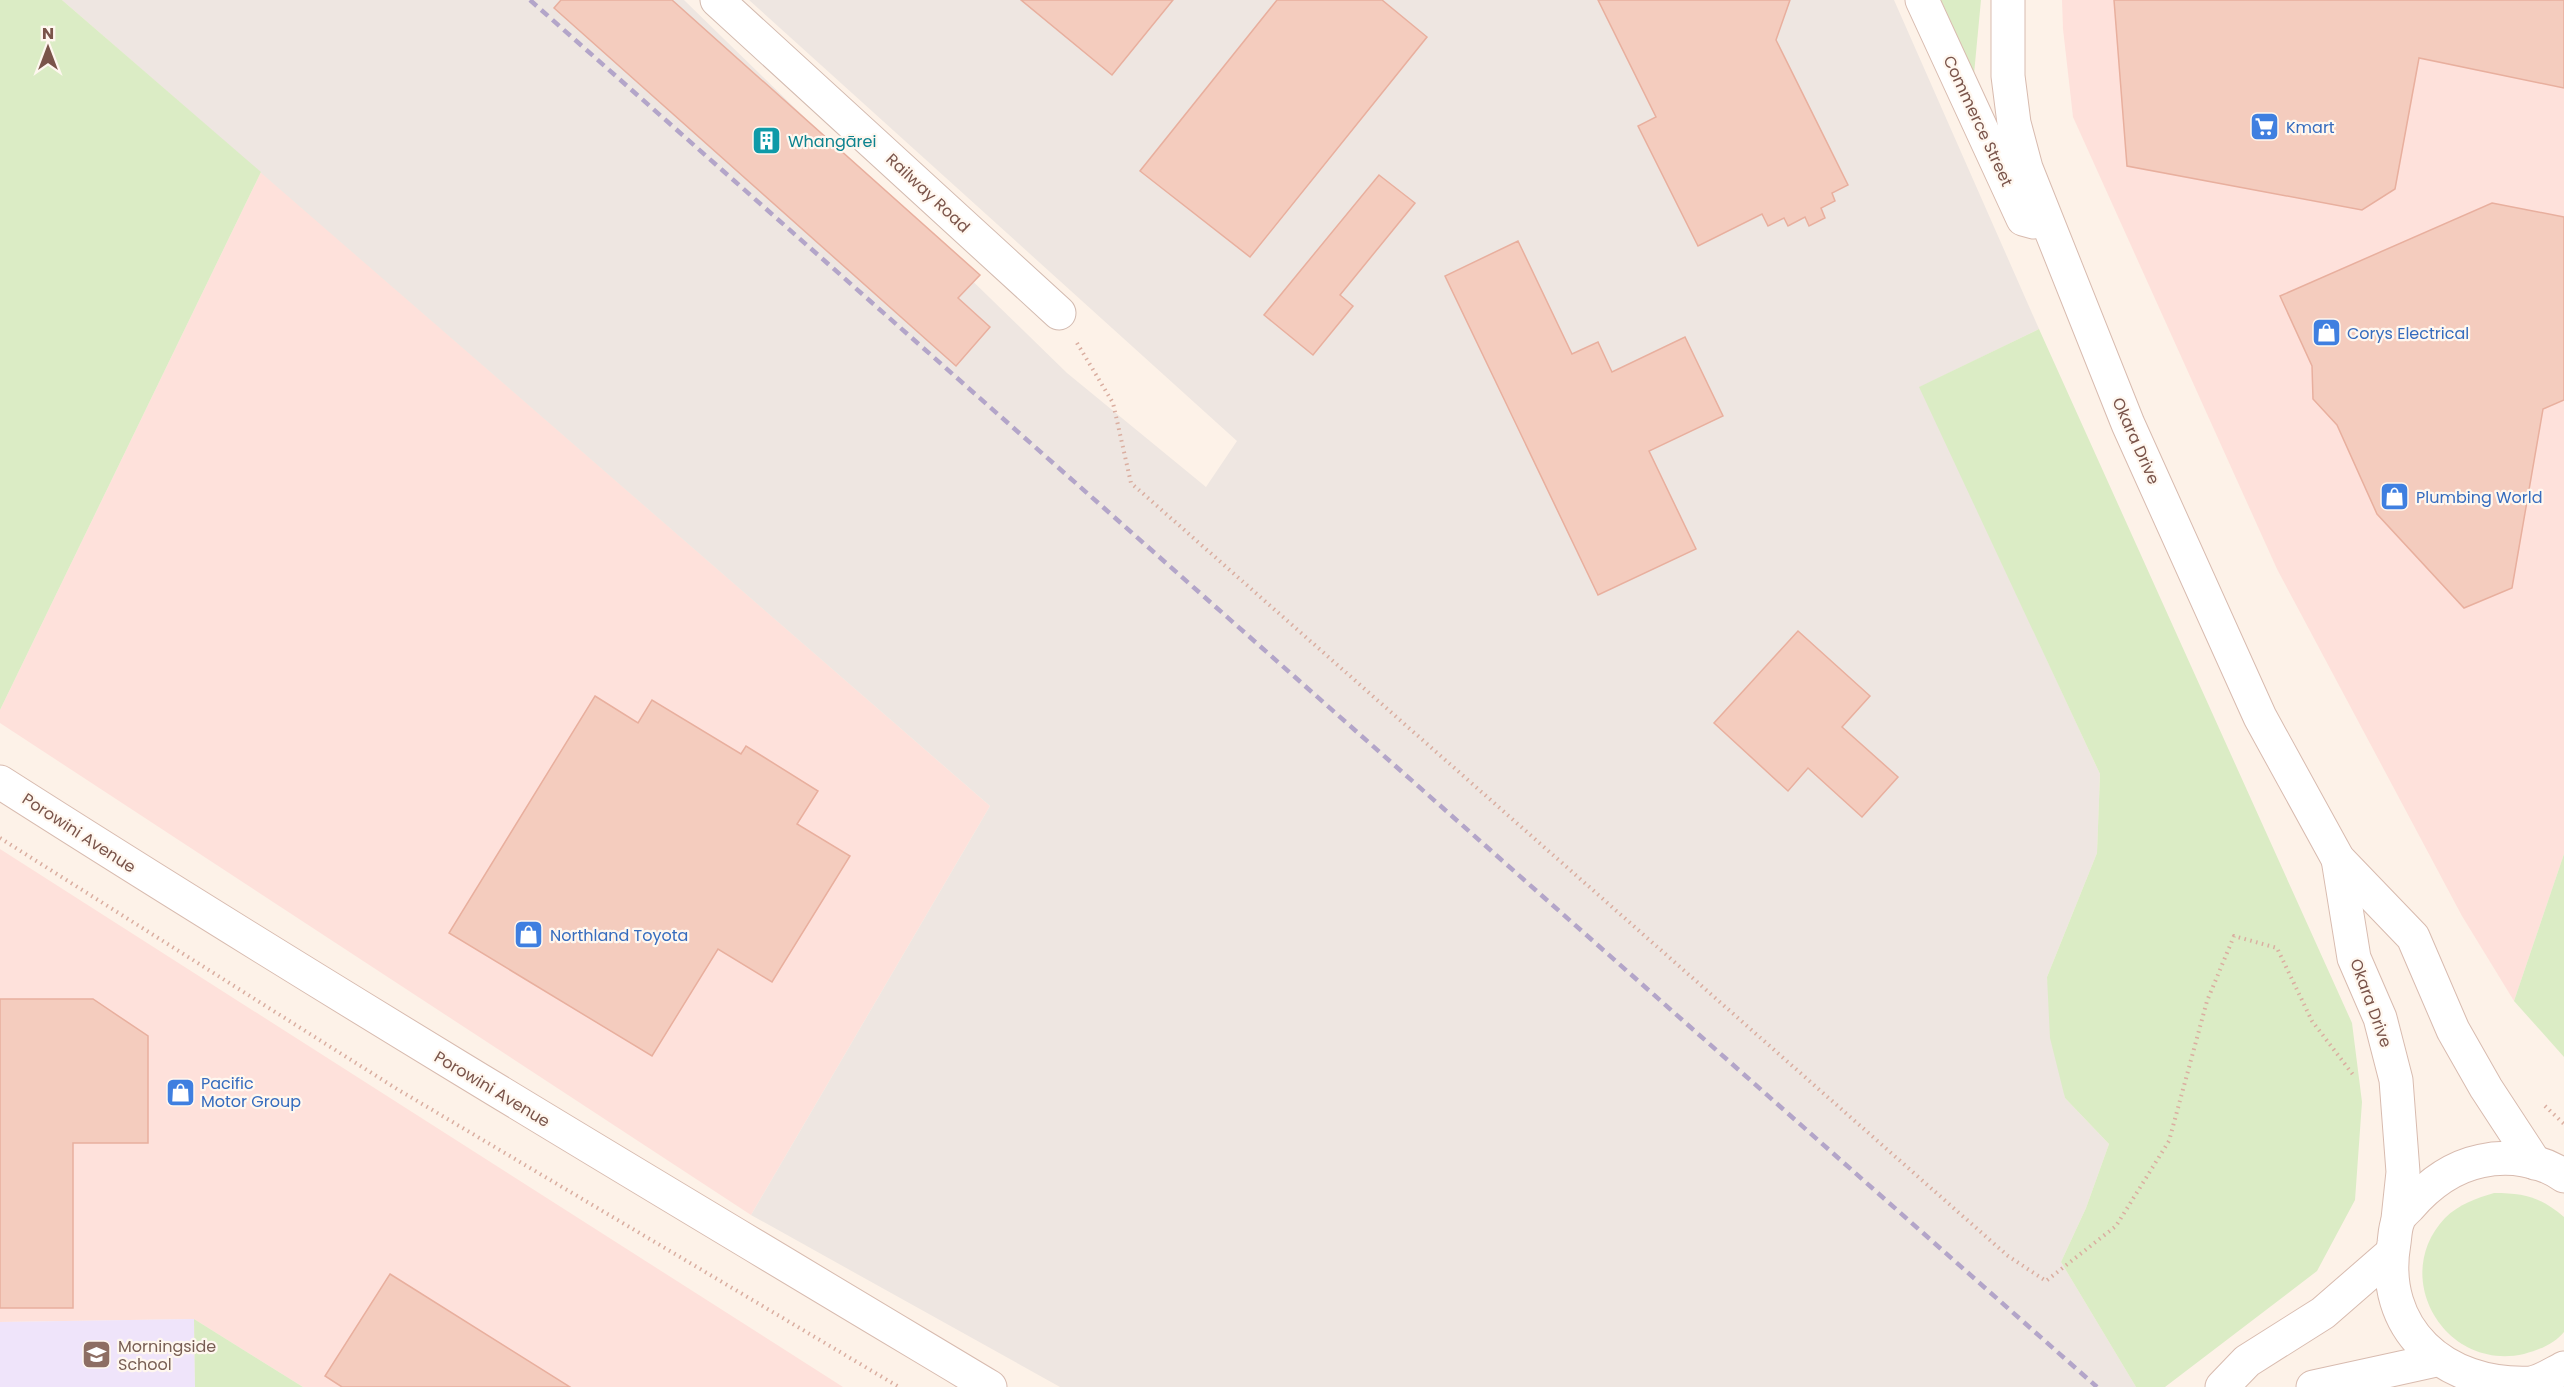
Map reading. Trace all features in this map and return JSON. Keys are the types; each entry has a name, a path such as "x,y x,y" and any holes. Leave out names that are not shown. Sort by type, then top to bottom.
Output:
{"main road":[{"name":"Railway Road","path":"717,0 1059,314"},
{"name":"Commerce Street","path":"1922,0 2023,219 2047,226"},
{"name":"Okara Drive","path":"2008,0 2008,76 2014,123 2026,168 2047,226 2128,424 2260,717 2338,859 2414,937 2453,1030 2486,1088 2550,1169"},
{"name":"Porowini Avenue","path":"0,782 296,970 990,1387"},
{"name":"Okara Drive","path":"2338,859 2354,958 2380,1018 2396,1080 2403,1172 2392,1253 2391,1281 2405,1328 2432,1361"},
{"path":"2398,1219 2417,1197 2440,1178 2466,1164 2511,1158 2550,1169"},
{"path":"2222,1387 2247,1361 2323,1314 2392,1253"},
{"path":"2313,1387 2432,1361 2470,1381 2494,1386 2532,1383 2564,1368"}],"path":[{"path":"1059,314 1113,403 1131,483 2008,1256 2046,1281 2116,1226 2169,1141 2207,1001 2234,936 2277,948 2312,1021 2355,1077"},
{"path":"0,838 397,1089 899,1387"}],"shaded area":[{"path":"62,0 684,0 1067,373 1206,487 1237,441 749,0 1894,0 2039,329 1920,387 2100,774 2097,853 2047,977 2065,1098 2109,1144 2086,1208 2061,1262 2136,1387 1060,1387 751,1215 990,806"},
{"path":"2062,0 2564,0 2564,854 2514,1001 2462,916 2277,569 2073,117"},
{"path":"261,172 990,806 751,1215 0,723 0,710"},
{"path":"0,849 843,1387 303,1387 194,1319 0,1322"},
{"name":"Morningside School","path":"194,1319 195,1387 0,1387 0,1322"}],"green space":[{"path":"0,0 62,0 261,172 0,710"},
{"path":"1941,0 1981,0 1974,74"},
{"path":"2039,329 2352,1023 2362,1102 2355,1200 2317,1271 2165,1387 2136,1387 2061,1262 2086,1208 2109,1144 2065,1098 2050,1038 2047,977 2097,853 2100,774 1919,387"},
{"path":"2564,854 2564,1057 2514,1001"},
{"path":"2494,1193 2523,1195 2532,1198 2564,1217 2564,1332 2546,1346 2524,1354 2496,1356 2470,1349 2450,1334 2434,1315 2425,1292 2423,1267 2429,1242 2445,1218 2462,1205"},
{"path":"194,1319 303,1387 195,1387"}],"building":[{"name":"Whangārei","path":"561,0 672,0 980,275 958,298 990,327 956,366 554,8"},
{"path":"1021,0 1173,0 1112,75"},
{"path":"1277,0 1382,0 1427,37 1250,257 1140,171"},
{"path":"1598,0 1790,0 1776,40 1848,185 1832,193 1835,201 1821,208 1825,218 1809,226 1805,217 1788,226 1784,218 1768,226 1762,214 1698,246 1638,126 1656,117"},
{"name":"Kmart","path":"2114,0 2564,0 2564,88 2419,58 2395,189 2362,210 2127,166"},
{"path":"1379,175 1415,203 1340,295 1353,306 1313,355 1264,315"},
{"path":"2492,203 2564,217 2564,400 2543,409 2512,588 2464,608 2377,514 2337,425 2313,399 2312,366 2280,296"},
{"path":"1518,241 1572,354 1598,342 1612,372 1685,337 1723,416 1649,451 1696,549 1598,595 1445,276"},
{"path":"1798,631 1870,696 1842,727 1898,777 1862,817 1808,768 1788,791 1714,723"},
{"path":"595,696 638,723 652,700 741,754 746,746 818,791 797,824 850,856 772,982 718,949 652,1056 449,933"},
{"path":"0,999 93,999 148,1036 148,1143 73,1143 73,1308 0,1308"},
{"path":"390,1274 570,1387 342,1387 325,1376"}],"railway":[{"path":"530,0 2097,1387"}],"place":[{"name":"Kmart","path":"2265,127"},
{"name":"Whangārei","path":"767,141"},
{"name":"Corys Electrical","path":"2326,333"},
{"name":"Plumbing World","path":"2395,497"},
{"name":"Northland Toyota","path":"529,935"},
{"name":"Pacific Motor Group","path":"180,1092"},
{"name":"Morningside School","path":"97,1355"}]}
